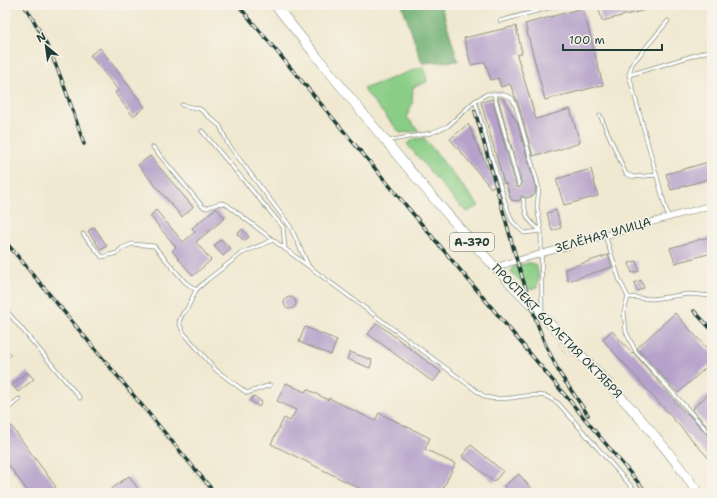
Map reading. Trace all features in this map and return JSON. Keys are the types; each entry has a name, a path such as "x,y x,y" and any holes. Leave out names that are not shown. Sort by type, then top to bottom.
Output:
{"highway":[{"name":"ПРОСПЕКТ 60-ЛЕТИЯ ОКТЯБРЯ","path":"275,5 427,191 495,267 639,416 698,493"}],"street":[{"name":"ЗЕЛЁНАЯ УЛИЦА","path":"495,267 712,205"}],"lane":[{"path":"500,21 558,5"},
{"path":"668,21 632,64 629,75 668,217"},
{"path":"629,75 712,50"},
{"path":"385,141 431,133 448,126 475,101 487,94 502,94 512,98 516,107 539,188 537,206 540,231 542,315"},
{"path":"494,94 519,186"},
{"path":"475,101 512,221 524,233 540,231"},
{"path":"182,105 200,109 220,126 228,144 290,226 309,267"},
{"path":"600,115 626,174 634,178 657,175"},
{"path":"202,131 283,227 285,249"},
{"path":"153,147 202,206 206,208 220,203 226,204 486,397 494,400 504,400 528,395 546,396 558,403 637,493"},
{"path":"523,199 525,213 530,223 540,231"},
{"path":"84,234 102,257 117,253 122,248 132,244 154,246 185,282 196,290"},
{"path":"605,235 620,281 628,297 624,312 626,332 636,352 712,436"},
{"path":"270,385 247,393 216,370 183,332 178,322 187,309 196,290 242,253 273,240"},
{"path":"628,297 652,299 689,294 712,296"},
{"path":"5,309 80,398"},
{"path":"5,351 9,355"},
{"path":"5,411 19,400"}],"path":[{"path":"5,244 211,493"}],"green space":[{"path":"402,5 441,5 458,61 422,63"},
{"path":"424,66 427,82 413,87 412,104 407,117 419,131 400,133 363,89"},
{"path":"424,138 479,206 467,212 455,201 407,144 414,139"},
{"path":"528,263 536,265 538,270 537,287 530,290 512,273 511,270 514,266"}],"building":[{"path":"598,5 657,5 657,7 602,21"},
{"path":"583,8 603,85 545,100 525,24"},
{"path":"516,26 522,53 517,55 536,119 570,109 580,143 533,156 519,106 510,84 501,87 498,78 491,80 485,62 471,65 464,38"},
{"path":"100,48 145,107 133,116 115,93 118,90 90,55"},
{"path":"498,98 503,98 518,124 536,189 533,196 526,198 522,196 518,201 511,200 506,183 504,184 481,102 492,99 516,186 519,188 522,184"},
{"path":"468,124 495,185 491,188 450,139"},
{"path":"150,156 193,207 182,217 138,165"},
{"path":"712,161 712,178 671,190 666,174"},
{"path":"591,169 598,196 564,205 556,179"},
{"path":"216,208 225,218 196,242 211,260 193,276 172,251 176,247 150,216 156,210 183,242 195,232 192,228"},
{"path":"556,210 561,228 552,231 547,213"},
{"path":"94,227 107,246 101,250 88,231"},
{"path":"242,229 249,237 244,241 237,234"},
{"path":"712,236 712,253 675,263 670,248"},
{"path":"221,239 231,249 223,256 214,246"},
{"path":"608,255 612,267 568,281 565,269"},
{"path":"636,261 639,271 632,273 629,263"},
{"path":"641,280 644,288 637,291 634,283"},
{"path":"288,297 292,297 296,303 292,309 288,309 284,305 284,301"},
{"path":"675,313 712,354 712,362 678,393 637,348"},
{"path":"377,323 441,372 433,382 368,334"},
{"path":"305,327 337,340 331,355 299,342"},
{"path":"612,331 632,353 633,352 686,414 687,413 712,439 712,462 602,339"},
{"path":"350,352 372,360 370,368 347,359"},
{"path":"27,372 34,379 18,392 12,385"},
{"path":"286,383 305,392 307,389 328,400 329,398 375,421 379,413 430,438 425,449 455,464 441,493 369,493 271,444 284,418 290,421 296,410 277,401"},
{"path":"712,391 712,432 692,409"},
{"path":"254,396 262,402 259,407 250,401"},
{"path":"9,423 56,487 47,493 29,493 5,460 5,426"},
{"path":"471,445 503,471 494,482 462,456"},
{"path":"519,474 535,493 510,493 504,486"},
{"path":"129,476 141,493 106,493"}],"railway":[{"path":"24,5 52,55 66,90 84,144"},
{"path":"238,5 647,493"},
{"path":"475,111 517,261 537,323 545,344 560,374 588,415"},
{"path":"5,241 215,493"},
{"path":"694,311 712,330"}]}
